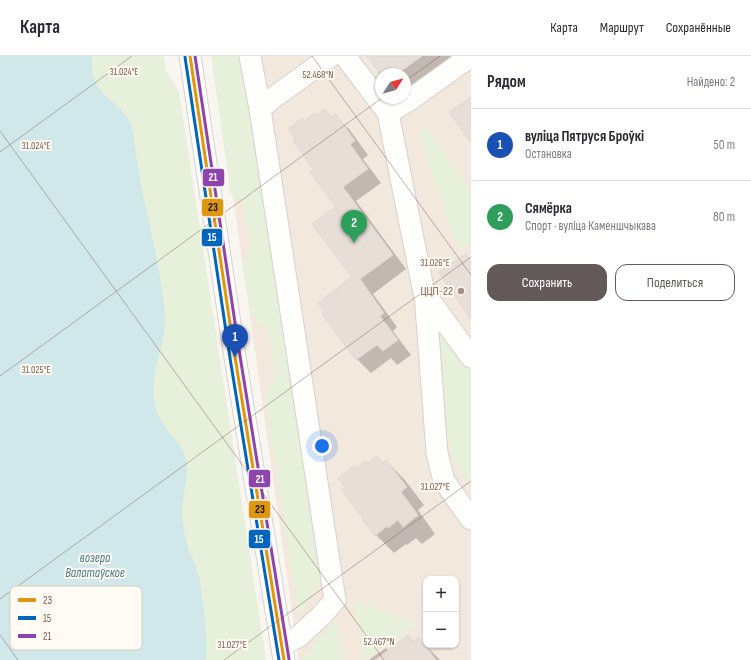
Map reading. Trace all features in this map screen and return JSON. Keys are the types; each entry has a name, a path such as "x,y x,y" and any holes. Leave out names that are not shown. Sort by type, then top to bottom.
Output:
{"street":[{"path":"190,56 235,357 283,653"},
{"path":"250,56 260,109 335,600 283,653"},
{"path":"260,109 331,56"},
{"path":"345,56 388,113 424,293 437,453 444,481 471,519"},
{"path":"388,113 411,99 471,56"},
{"path":"424,293 471,358"}],"shaded area":[{"path":"213,56 471,56 471,660 299,660"}],"green space":[{"name":"возера Валатаўское","path":"0,56 164,56 166,70 179,92 266,660 0,660"},
{"path":"211,56 243,56 324,572 299,617 265,396 275,377 269,330 251,315 242,263 251,245 243,204 231,195"},
{"path":"427,126 471,191 471,244 459,250 419,137"},
{"path":"437,329 471,372 471,486 452,456 443,402"},
{"path":"354,600 416,624 369,658 369,660 363,660"},
{"path":"336,619 343,660 301,660"}],"water":[{"name":"возера Валатаўское","path":"0,56 92,56 92,71 95,82 108,98 123,112 129,120 133,131 144,200 156,256 165,310 164,335 155,376 155,402 161,420 180,446 186,461 187,477 182,516 189,551 200,583 206,632 206,660 0,660"}],"building":[{"path":"367,56 422,56 405,68 376,68"},
{"path":"471,97 471,142 449,112"},
{"path":"325,109 331,117 336,114 355,141 350,144 368,169 343,187 393,255 360,279 384,313 380,316 398,340 383,351 377,345 356,360 322,314 325,313 318,303 352,277 312,224 336,207 310,172 314,170 293,141 295,139 288,129 302,118 304,121 315,113 317,115"},
{"name":"ЦЦП-22","path":"466,254 471,262 471,320 439,272"},
{"path":"377,456 382,463 386,460 407,487 401,492 418,515 403,527 398,520 388,528 387,526 375,536 342,490 345,488 338,478 354,466 356,468 365,461 367,463"},
{"path":"408,635 413,642 419,637 423,642 423,648 427,648 436,660 375,660"}],"transit line":[{"name":"23","path":"190,56 235,357 284,660"},
{"name":"21","path":"195,56 240,356 289,659"},
{"name":"15","path":"185,57 230,358 279,660"}],"place":[{"name":"Сямёрка","path":"354,243"},
{"name":"ЦЦП-22","path":"461,291"},
{"name":"вуліца Пятруся Броўкі","path":"235,357"}]}
